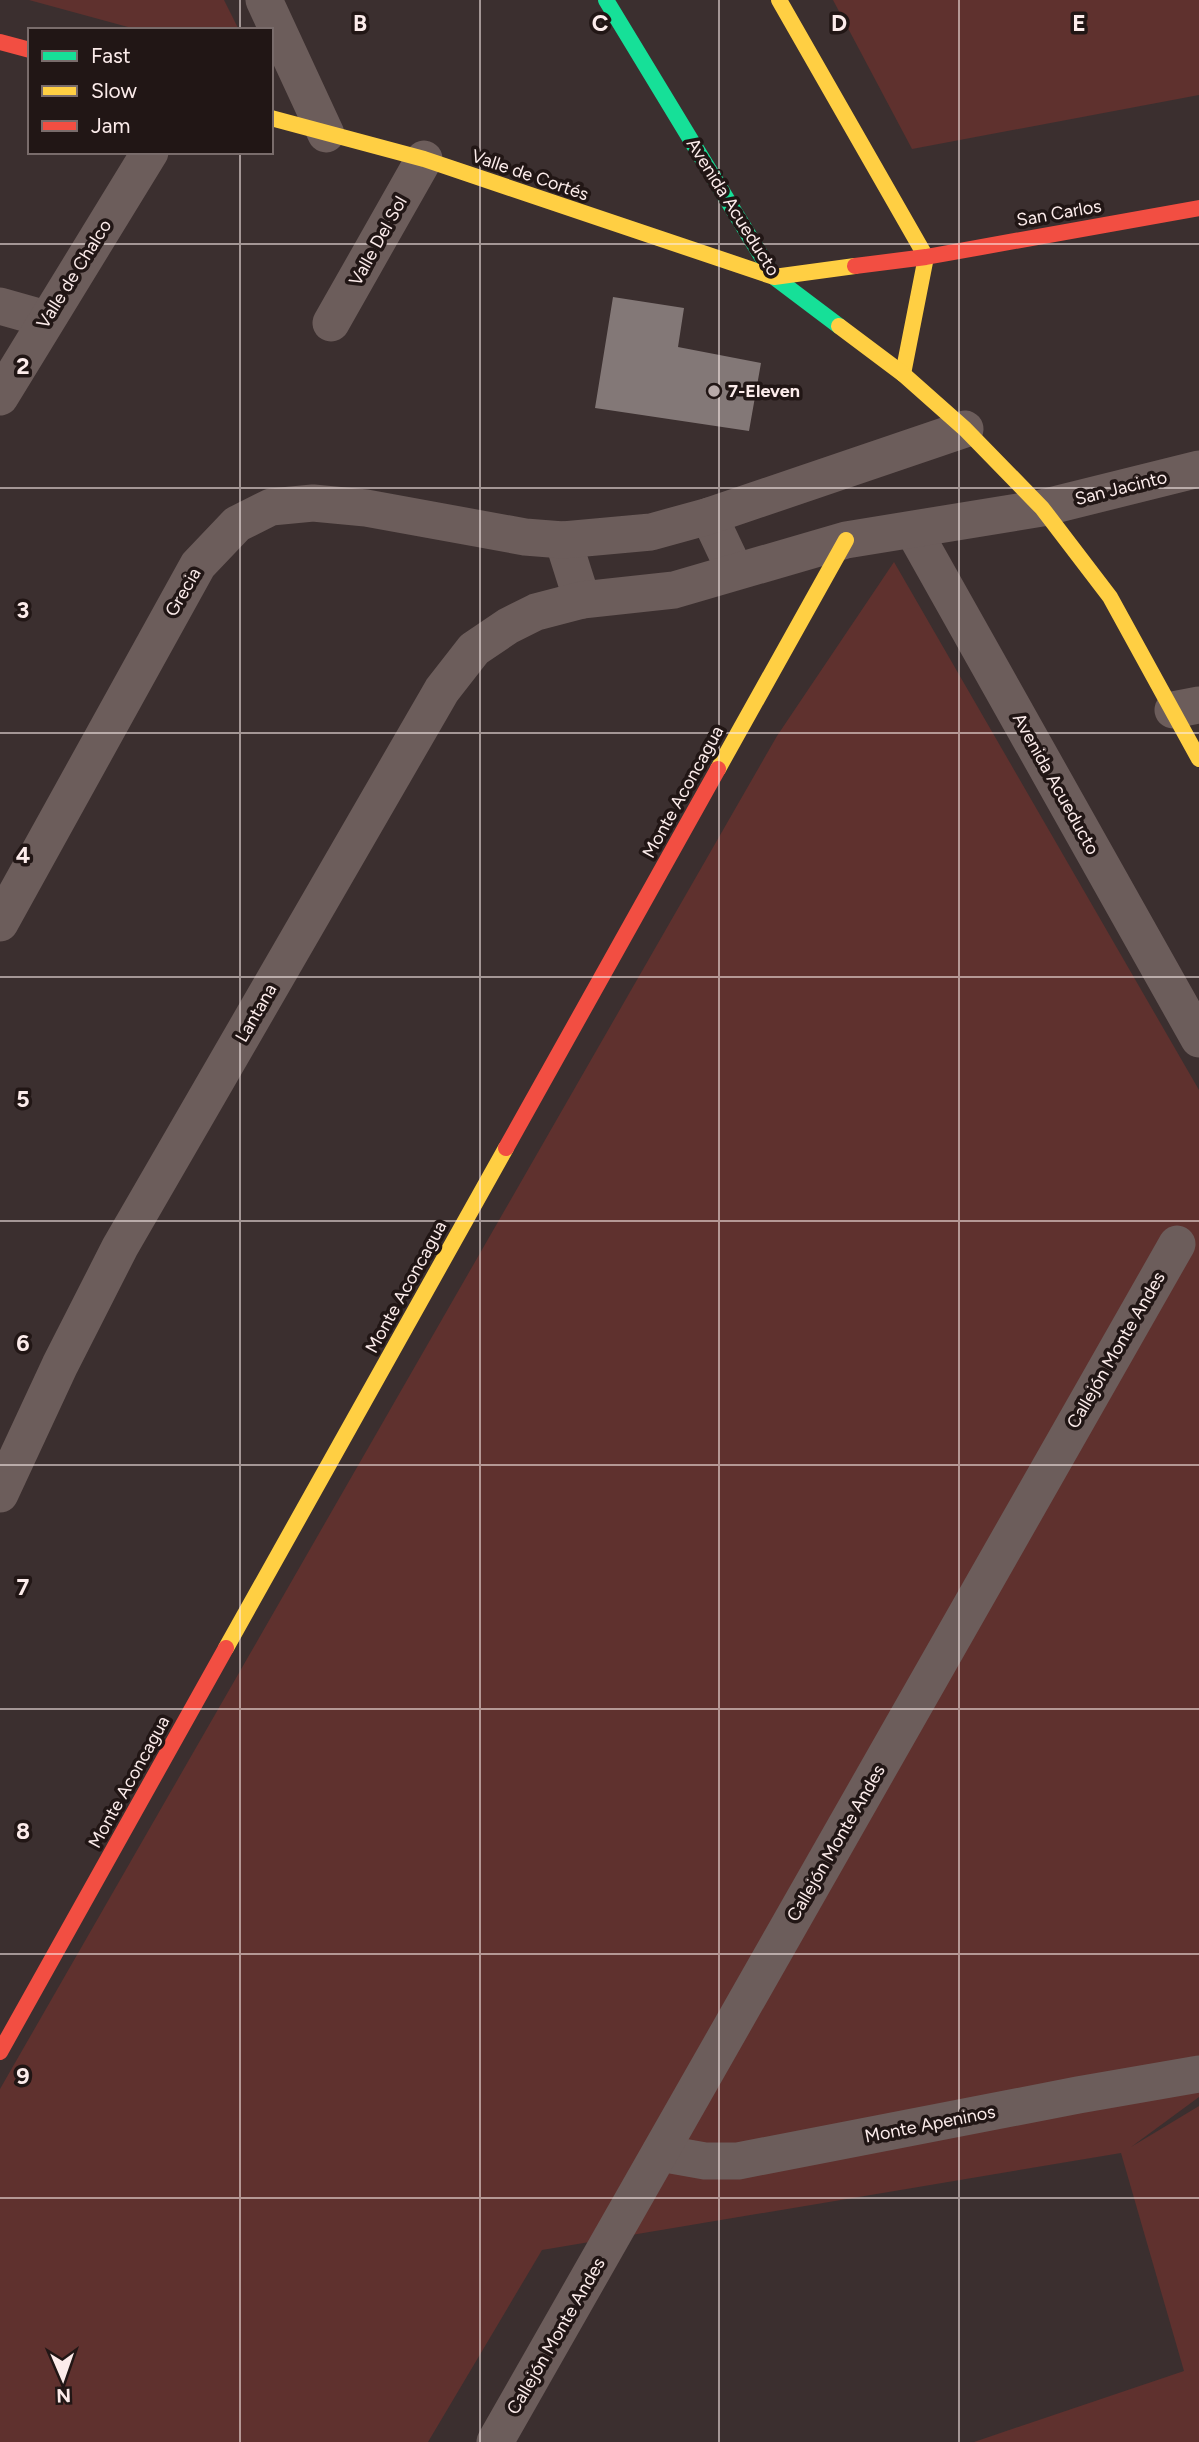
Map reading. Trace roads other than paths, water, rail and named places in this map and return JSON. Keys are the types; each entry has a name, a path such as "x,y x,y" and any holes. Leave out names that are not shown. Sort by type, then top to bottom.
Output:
{"street":[{"path":"264,0 326,134"},
{"name":"Avenida Acueducto","path":"606,0 775,277 903,374 965,429 1042,508 1110,597 1186,707 1199,759"},
{"path":"779,0 926,257 903,374"},
{"path":"0,42 28,49"},
{"name":"Valle de Cortés","path":"273,119 424,159 775,277"},
{"name":"Valle de Chalco","path":"0,397 149,154"},
{"name":"Valle Del Sol","path":"331,323 424,159"},
{"name":"San Carlos","path":"775,277 926,257 1199,208"},
{"path":"0,306 46,319"},
{"name":"Grecia","path":"0,923 198,565 237,524 271,507 313,503 366,508 525,537 563,540 651,531 709,516 965,429"},
{"name":"San Jacinto","path":"846,540 1042,508 1199,469"},
{"path":"709,516 735,571"},
{"name":"Avenida Acueducto","path":"913,530 1199,1039"},
{"path":"563,540 582,600"},
{"name":"Lantana","path":"0,1494 60,1365 120,1247 442,690 474,649 508,626 536,612 582,600 674,590 846,540"},
{"name":"Monte Aconcagua","path":"0,2052 846,540"},
{"name":"Callejón Monte Andes","path":"495,2442 1177,1244"},
{"name":"Monte Apeninos","path":"660,2154 705,2161 738,2161 1199,2074"}],"place":[{"name":"7-Eleven","path":"714,391"}]}
